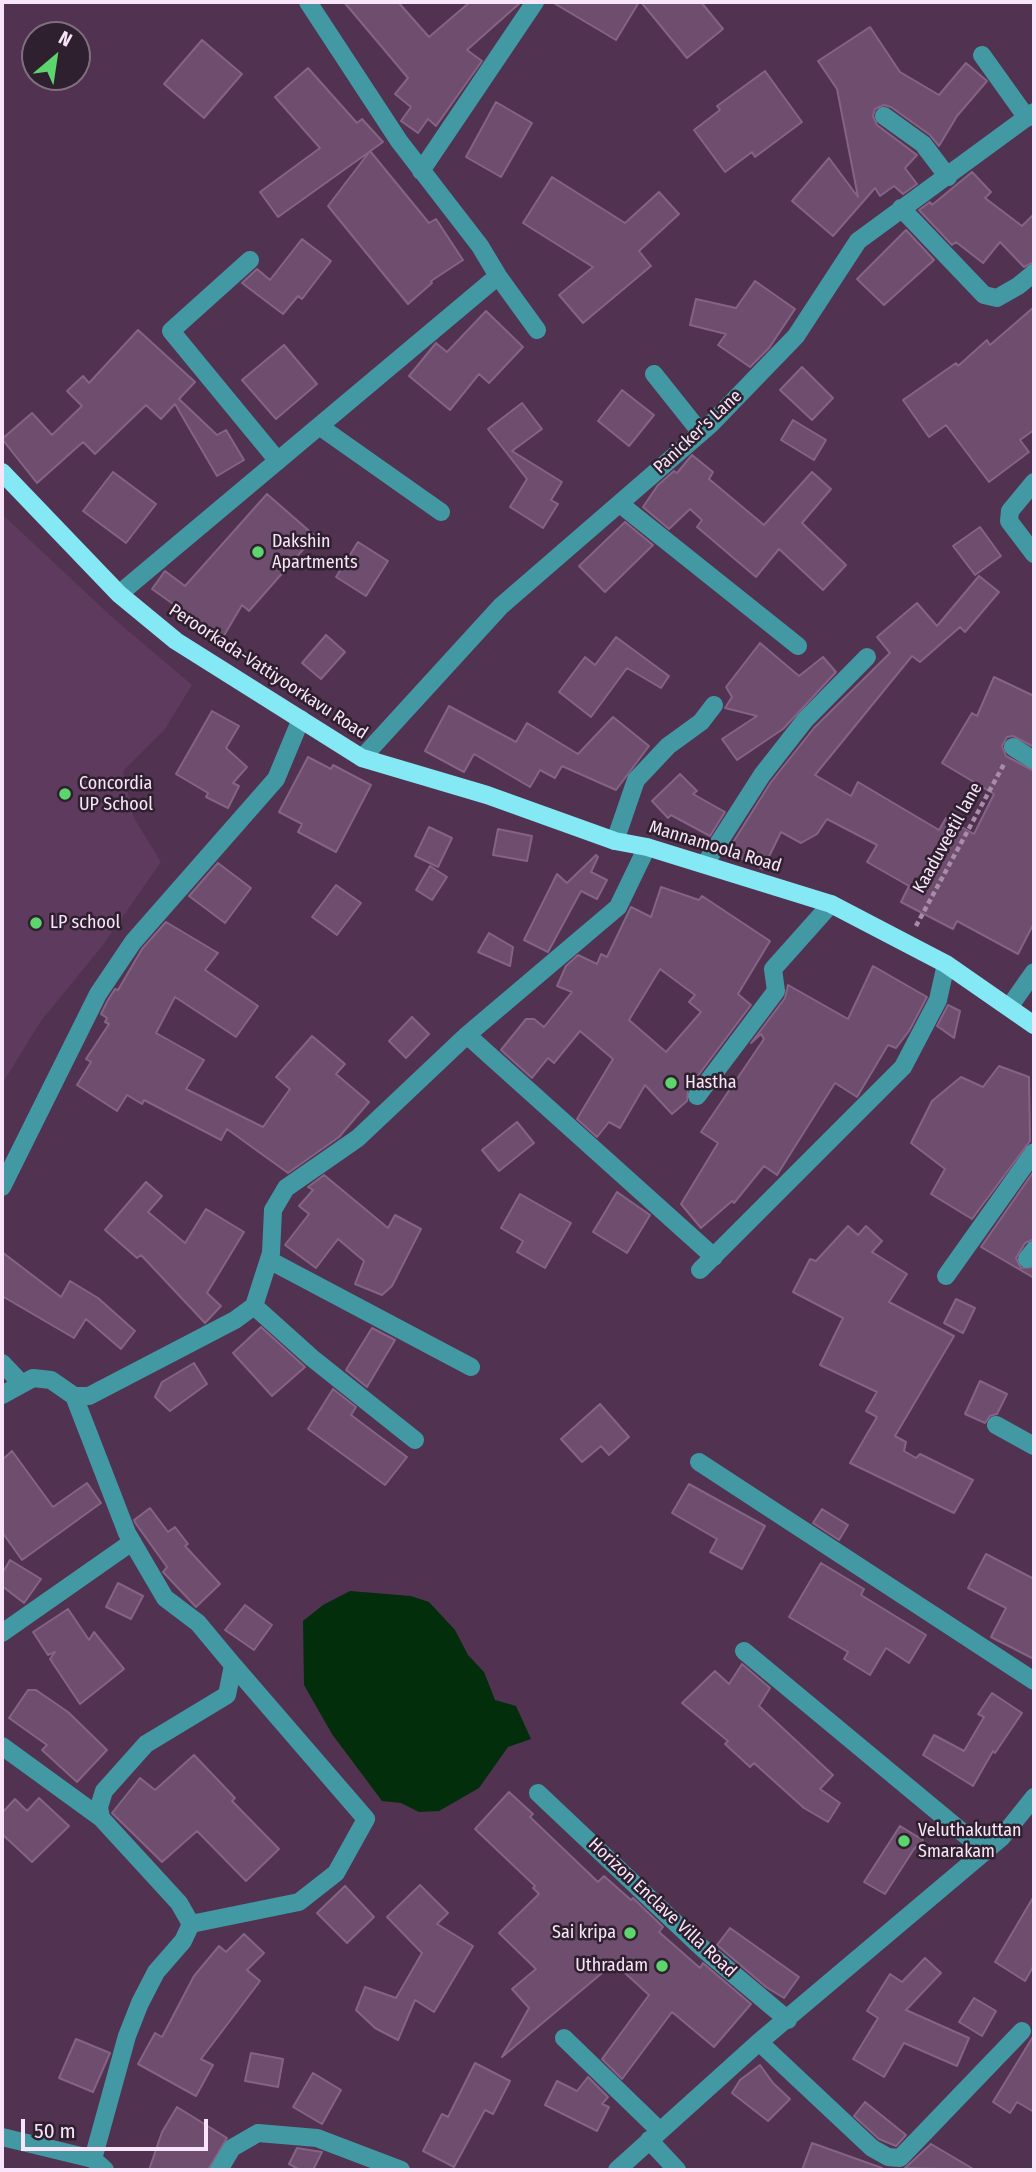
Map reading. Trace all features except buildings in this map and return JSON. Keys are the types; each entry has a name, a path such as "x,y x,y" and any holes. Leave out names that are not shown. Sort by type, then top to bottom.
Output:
{"main road":[{"name":"Peroorkada-Vattiyoorkavu Road","path":"2,472 119,594 176,641 362,758"},
{"name":"Mannamoola Road","path":"362,758 486,796 615,841 647,846 831,904 946,964 1034,1025"}],"street":[{"path":"308,2 421,171 480,246 537,331"},
{"path":"421,171 535,2"},
{"path":"982,55 1031,115"},
{"name":"Panicker's Lane","path":"362,758 501,606 701,433 796,336 858,241 1031,115"},
{"path":"884,116 923,144 948,177"},
{"path":"901,208 984,295 997,298 1034,273"},
{"path":"250,260 171,331 278,461"},
{"path":"119,594 498,275"},
{"path":"654,374 701,433"},
{"path":"319,426 441,512"},
{"path":"1034,482 1010,511 1009,522 1034,554"},
{"path":"620,504 798,646"},
{"path":"705,864 762,775 805,720 867,657"},
{"path":"615,841 636,780 668,746 701,722 714,705"},
{"path":"2,1187 98,994 133,942 276,779 301,719"},
{"path":"1013,747 1034,760"},
{"path":"2,1395 20,1382 42,1378 74,1396 94,1394 235,1320 254,1306 269,1260 273,1210 286,1188 358,1138 467,1035 618,906 647,846"},
{"path":"697,1096 776,991 773,970 831,904"},
{"path":"700,1270 903,1067 938,1000 946,964"},
{"path":"1010,1006 1034,972"},
{"path":"467,1035 714,1257"},
{"path":"946,1276 1034,1152"},
{"path":"269,1260 471,1367"},
{"path":"254,1306 312,1358 415,1440"},
{"path":"2,1363 20,1382"},
{"path":"74,1396 132,1542 165,1598 198,1623 366,1819 337,1873 299,1902 191,1924"},
{"path":"996,1425 1034,1446"},
{"path":"699,1462 1034,1681"},
{"path":"2,1633 132,1542"},
{"path":"744,1651 985,1851"},
{"path":"101,1818 99,1807 104,1791 146,1744 227,1695 233,1665"},
{"path":"2,1746 101,1818 179,1903 191,1924"},
{"name":"Horizon Enclave Villa Road","path":"538,1793 701,1947 788,2020"},
{"path":"617,2170 759,2042 1002,1837 1034,1797"},
{"path":"2,2137 99,2164 127,2036 156,1972 183,1941 191,1924"},
{"path":"759,2042 872,2148 888,2157 900,2158 1022,2031"},
{"path":"564,2038 654,2135 677,2170"},
{"path":"219,2170 232,2148 258,2133 317,2138 401,2170"}],"path":[{"name":"Kaaduveetil lane","path":"907,942 1013,747"}],"shaded area":[{"name":"Concordia UP School","path":"2,514 111,616 192,685 165,729 123,771 134,818 161,862 103,945 41,1021 2,1084"},
{"path":"350,1591 411,1596 429,1602 455,1630 468,1655 484,1672 495,1700 516,1706 531,1739 508,1747 479,1788 439,1811 419,1812 401,1803 382,1801 332,1734 304,1685 303,1621 323,1605"}],"place":[{"name":"Dakshin Apartments","path":"258,552"},
{"name":"Concordia UP School","path":"65,794"},
{"name":"LP school","path":"36,923"},
{"name":"Hastha","path":"671,1083"},
{"name":"Veluthakuttan Smarakam","path":"904,1841"},
{"name":"Sai kripa","path":"630,1933"},
{"name":"Uthradam","path":"662,1966"}]}
